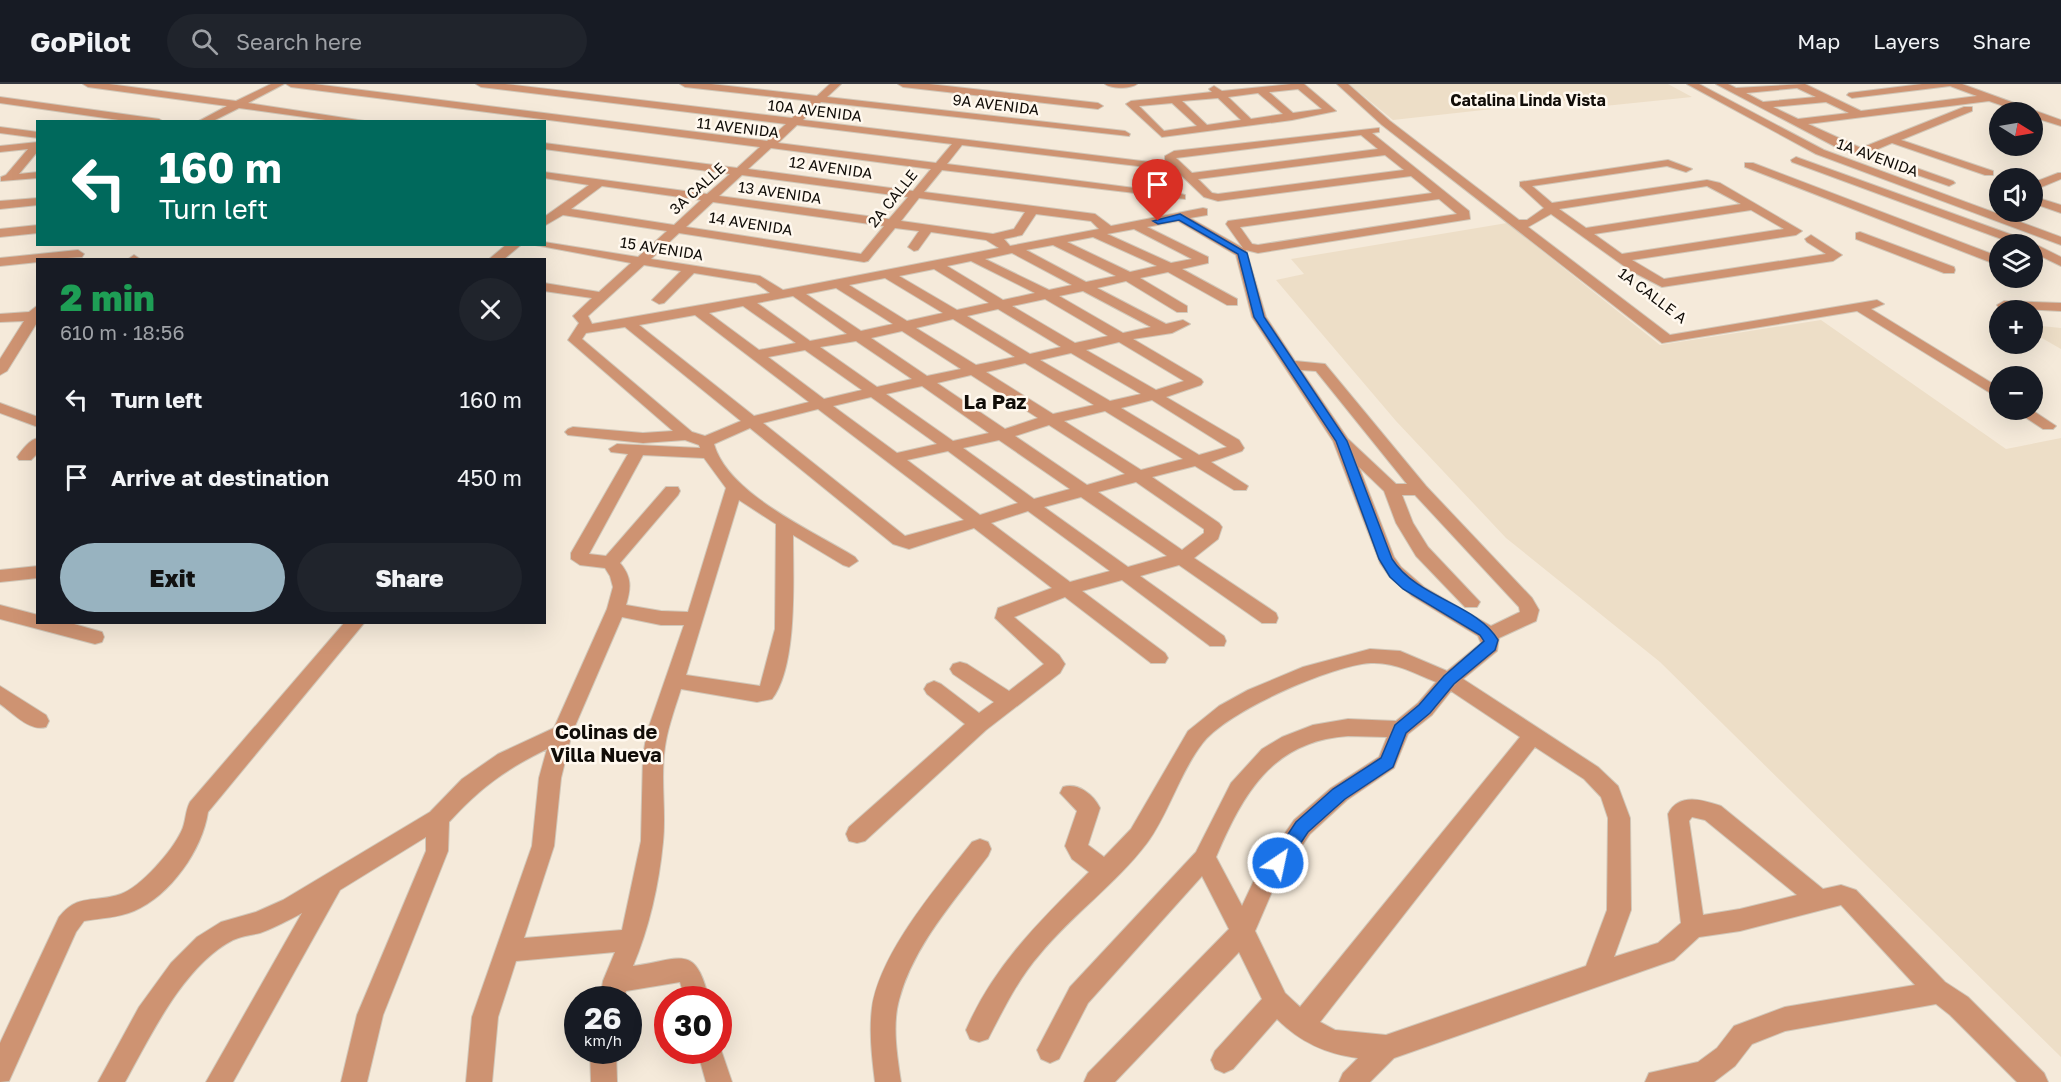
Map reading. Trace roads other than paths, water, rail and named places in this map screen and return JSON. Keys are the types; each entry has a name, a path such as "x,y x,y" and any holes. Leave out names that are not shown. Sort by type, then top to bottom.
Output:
{"street":[{"path":"88,84 352,120"},
{"path":"206,120 279,84"},
{"name":"11 AVENIDA","path":"291,84 546,120 1181,196"},
{"name":"10A AVENIDA","path":"481,84 1146,164"},
{"path":"539,91 550,84"},
{"path":"546,120 601,84"},
{"name":"9A AVENIDA","path":"685,84 819,99 989,106 1125,134"},
{"name":"3A CALLE","path":"580,323 602,296 836,84"},
{"path":"903,84 989,106 1098,106"},
{"path":"989,106 1007,84"},
{"path":"1110,84 1132,84"},
{"path":"1208,84 1250,123"},
{"name":"1A CALLE A","path":"1342,84 1365,99 1530,228 1667,339 1859,307"},
{"name":"1A CALLE A","path":"1352,84 1365,99"},
{"name":"1A AVENIDA","path":"1692,84 1820,152 2060,241"},
{"path":"1721,84 1795,123 1861,152 1949,183"},
{"path":"1735,92 1798,84 1861,115"},
{"path":"1852,95 1948,84"},
{"path":"1953,84 1999,102"},
{"path":"1300,86 1331,111 1162,134 1131,104 1219,94 1260,90 1300,86"},
{"path":"1260,90 1292,117"},
{"path":"1760,105 1827,98"},
{"path":"1174,99 1206,129"},
{"path":"1795,123 1990,99"},
{"path":"1861,152 1990,99"},
{"path":"0,100 145,120"},
{"path":"2043,115 2061,117"},
{"path":"2043,117 2061,123"},
{"path":"1399,127 1170,156 1208,195 1218,198 1414,172"},
{"path":"0,130 36,135"},
{"path":"1364,132 1414,172 1442,195 1465,214 1466,217 1256,249 1248,247 1232,226 1236,222 1442,195"},
{"path":"1892,140 1989,173"},
{"name":"2A CALLE","path":"864,258 959,142"},
{"path":"0,149 36,146"},
{"name":"12 AVENIDA","path":"546,146 1095,218 1109,231"},
{"path":"5,179 36,147"},
{"path":"1189,177 1388,151"},
{"path":"1797,160 1998,234"},
{"path":"1686,168 1668,163 1524,184 1585,232 1655,282 1669,284 1836,255 1811,239"},
{"path":"1749,165 1989,258"},
{"name":"13 AVENIDA","path":"546,175 993,238"},
{"path":"5,179 36,176"},
{"path":"2043,183 2058,176"},
{"path":"546,222 599,183"},
{"path":"1530,228 1557,205 1704,183 1716,185 1796,231 1621,258"},
{"path":"1948,199 1865,238 1949,270"},
{"path":"0,205 36,201"},
{"path":"2043,203 2061,209"},
{"path":"1585,232 1752,206"},
{"path":"993,238 1018,232 1032,210"},
{"name":"14 AVENIDA","path":"561,211 864,258"},
{"path":"849,561 785,524 734,488 707,447 687,435 575,340 580,323 629,323 698,311 1203,212"},
{"path":"1180,217 1242,253 1259,317 1293,365 1341,441 1386,559 1395,574 1408,586 1489,635"},
{"path":"759,354 907,326 997,304 1204,260 1135,225"},
{"path":"914,247 927,229"},
{"path":"0,233 36,230"},
{"path":"1094,233 1171,268 1233,302"},
{"path":"993,238 1010,250 1088,286 1164,328"},
{"path":"617,449 707,447 753,422 820,404 1182,323 1129,277 1055,241"},
{"path":"497,258 513,246"},
{"name":"15 AVENIDA","path":"546,246 760,280 787,293 859,336 1269,618"},
{"path":"0,262 79,253"},
{"path":"2043,253 2061,262"},
{"path":"895,458 1001,435 1049,420 1156,395 1196,382 1046,294 972,257"},
{"path":"864,258 862,261 880,275 955,314 1240,486"},
{"path":"629,323 899,540 909,543 1030,505 1232,451 1236,448 1233,443 1156,395 1071,348 935,264"},
{"path":"659,300 690,270"},
{"path":"837,283 1139,476 1214,527 1212,535 1184,558 1067,590 1003,615 1055,664 1053,668 1007,700 857,834"},
{"path":"546,287 602,296"},
{"path":"745,302 949,445 1217,641"},
{"path":"1859,307 1877,304"},
{"path":"2043,306 2061,307"},
{"path":"1859,307 1989,388"},
{"path":"698,311 759,354 820,404 895,458 1158,658"},
{"path":"0,318 36,314"},
{"path":"0,371 36,314"},
{"path":"1293,365 1320,367 1420,490 1530,610 1528,616 1489,635"},
{"path":"0,408 36,422"},
{"path":"2038,420 2048,426"},
{"path":"573,432 652,438 687,435"},
{"path":"1341,441 1392,489 1398,515 1430,563 1471,602"},
{"path":"25,457 36,445"},
{"path":"479,1082 485,1017 543,846 550,778 562,733 616,609 622,587 619,574 610,563 580,559 580,553 638,450"},
{"path":"615,986 632,940 652,841 653,756 673,680 695,619 734,488"},
{"path":"1392,489 1420,490"},
{"path":"610,563 672,491"},
{"path":"673,680 757,694 765,693 769,689 784,629 785,524"},
{"path":"0,576 36,572"},
{"path":"616,609 661,618 695,619"},
{"path":"0,612 36,621"},
{"path":"46,624 95,637"},
{"path":"0,1072 71,919 76,913 90,908 124,904 139,898 152,885 188,843 194,829 198,808 354,624"},
{"path":"1097,1082 1243,930 1265,881 1302,827 1339,794 1387,762 1400,729 1425,709 1449,680 1490,646 1489,635"},
{"path":"979,1030 1002,987 1031,946 1139,836 1195,737 1226,712 1255,695 1310,672 1370,656 1401,658 1449,680 1591,773 1610,792 1619,818 1619,910 1595,974"},
{"path":"960,669 1007,700"},
{"path":"934,689 979,724"},
{"path":"0,694 39,721"},
{"path":"1050,1050 1079,995 1204,858 1221,815 1244,779 1265,756 1308,733 1342,727 1400,729"},
{"path":"111,1082 148,1016 180,971 205,945 229,930 260,922 291,907 438,819 470,785 505,760 562,733"},
{"path":"1301,1026 1534,734"},
{"path":"1071,793 1089,808 1076,846 1080,852 1106,872"},
{"path":"1693,927 1678,821 1679,814 1688,807 1698,807 1713,813 1821,901"},
{"path":"354,1082 370,1015 437,851 438,819"},
{"path":"888,1082 885,1062 886,1001 917,933 980,849"},
{"path":"1204,858 1243,930 1253,957 1276,1001 1301,1026 1333,1042 1386,1048"},
{"path":"219,1082 333,881"},
{"path":"1352,1082 1386,1048 1595,974 1628,966 1665,952 1693,927 1841,896 1855,901 1936,990 1959,1006 2035,1082"},
{"path":"508,950 632,940"},
{"path":"627,986 685,970 691,976 694,986"},
{"path":"1658,1082 1702,1074 1726,1057 1743,1035 1785,1019 1932,994 1936,990"},
{"path":"1224,1060 1276,1001"},
{"path":"603,1064 604,1082"},
{"path":"714,1064 718,1082"}],"district":[{"name":"Catalina Linda Vista","path":"1528,100"},
{"name":"La Paz","path":"995,401"},
{"name":"Colinas de Villa Nueva","path":"606,742"}]}
